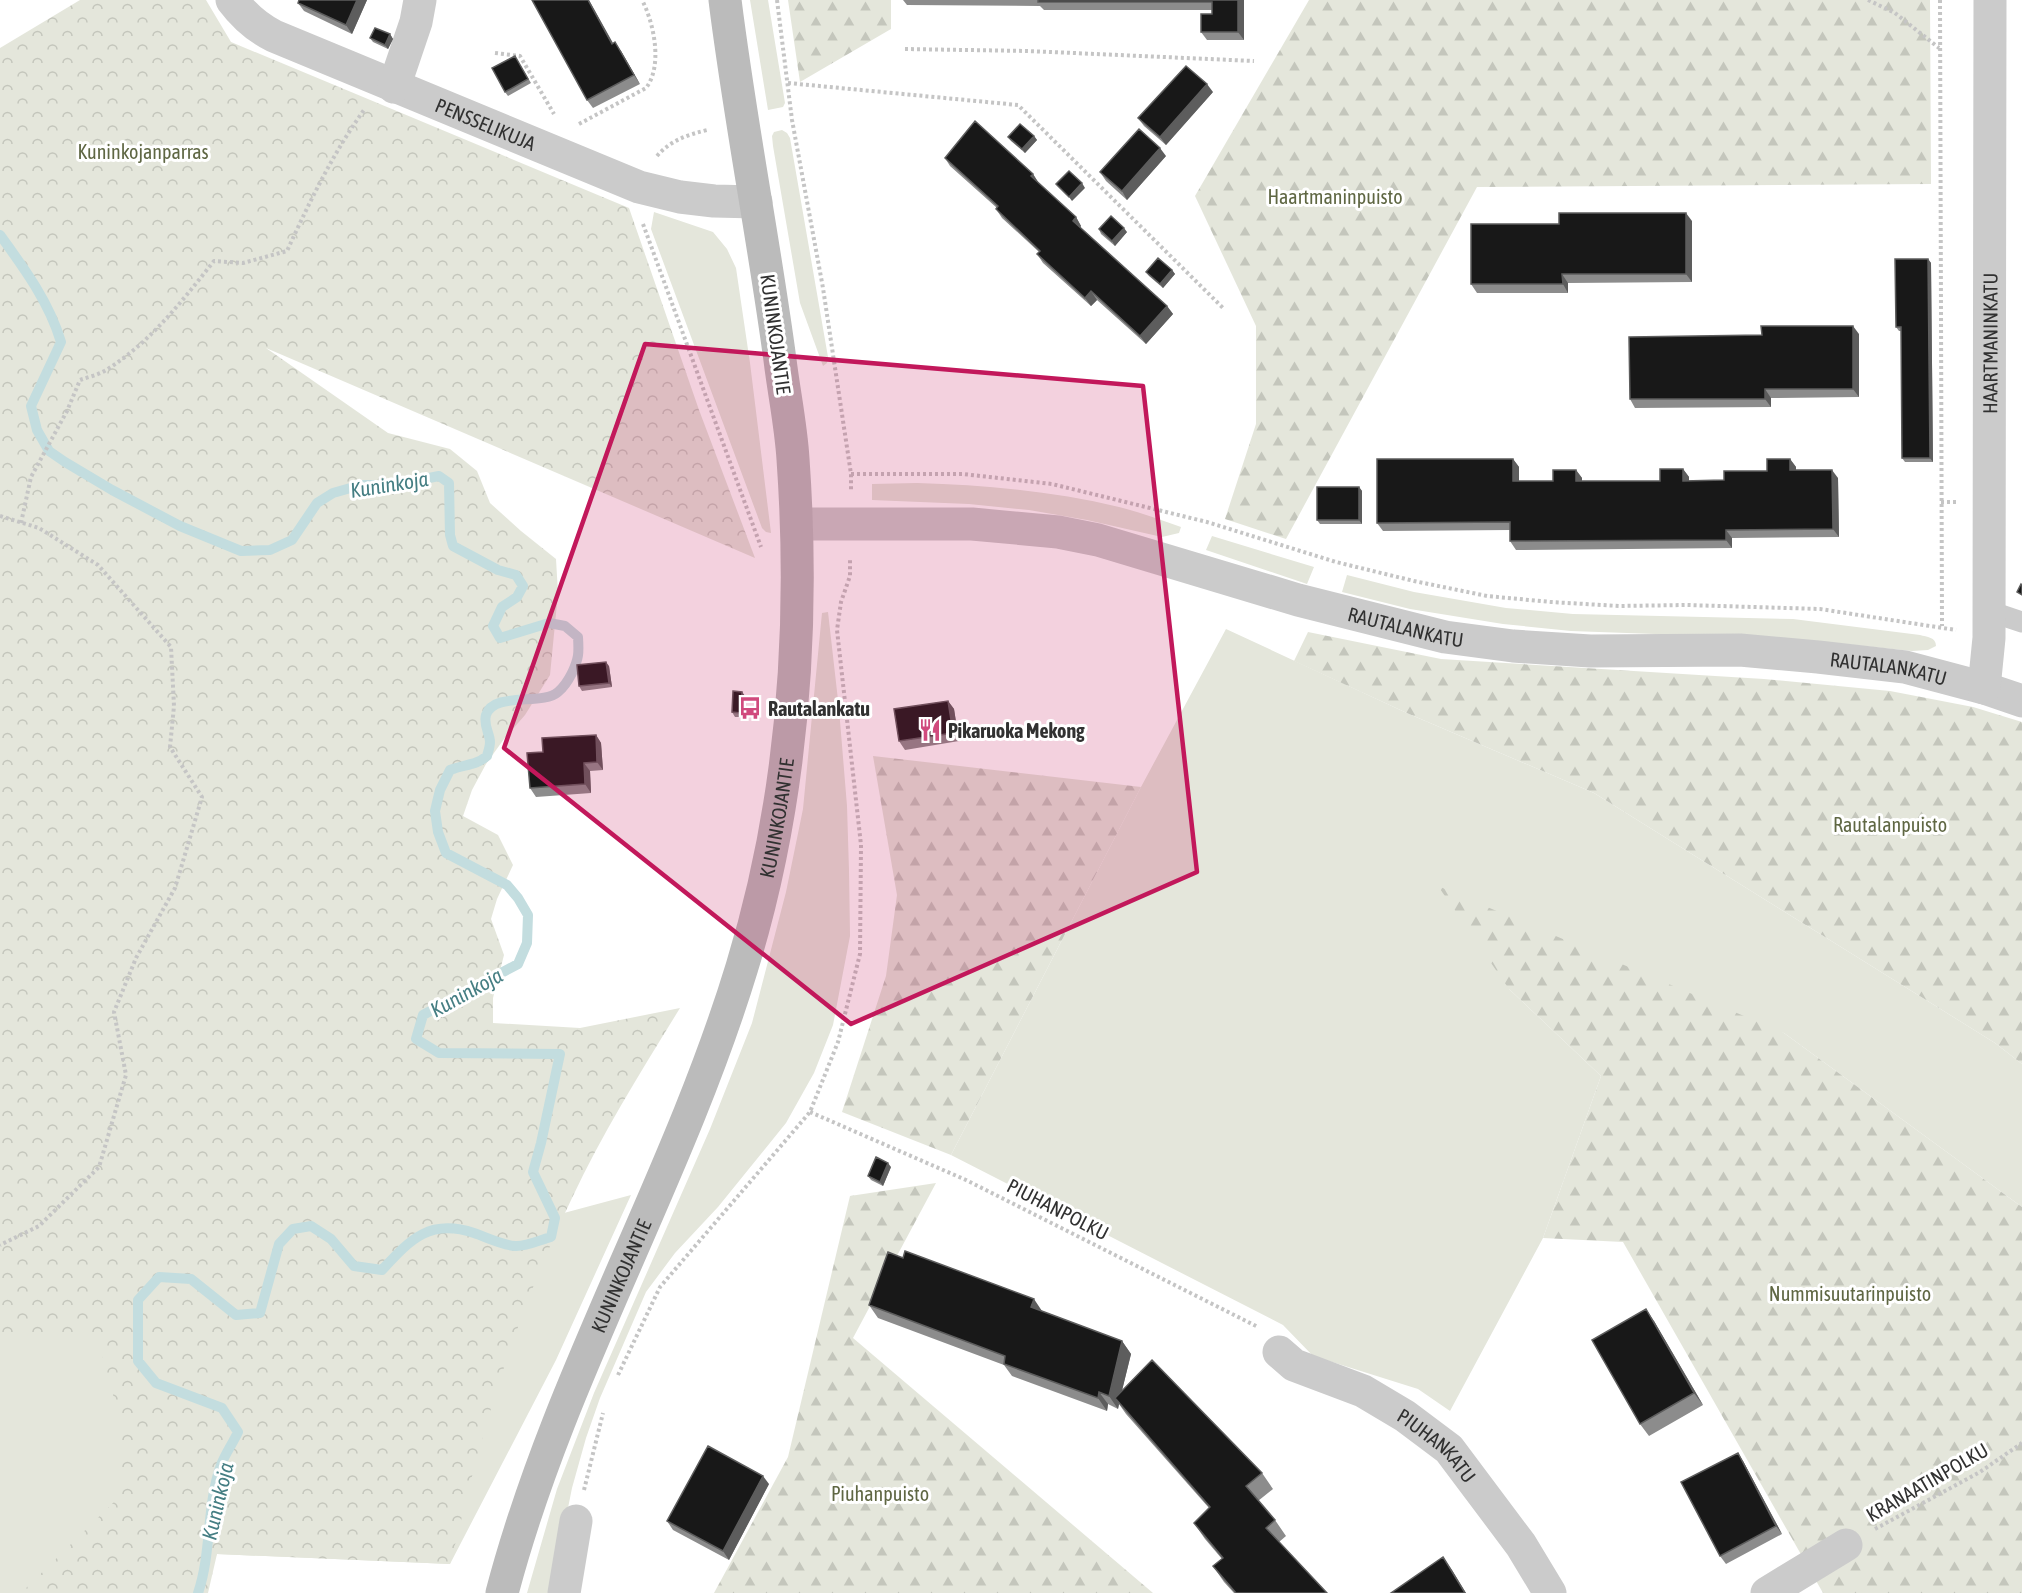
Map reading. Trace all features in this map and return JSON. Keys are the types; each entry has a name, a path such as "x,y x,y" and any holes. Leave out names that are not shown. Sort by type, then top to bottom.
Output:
{"main road":[{"name":"KUNINKOJANTIE","path":"502,1593 533,1491 580,1368 717,1046 756,920 780,806 789,733 794,662 797,524 793,454 770,282 734,71 725,0"}],"street":[{"name":"PENSSELIKUJA","path":"232,0 258,28 389,85 639,187 680,197 756,202"},
{"path":"389,85 416,22 420,0"},
{"name":"HAARTMANINKATU","path":"1984,688 1989,624 1990,0"},
{"name":"RAUTALANKATU","path":"797,524 972,524 1058,532 1098,540 1298,600 1445,637 1513,646 1590,651 1740,650 1818,657 1905,667 1984,688 2022,701"},
{"name":"PIUHANKATU","path":"1279,1352 1294,1365 1363,1390 1405,1416 1449,1449 1521,1545 1550,1593"},
{"path":"564,1593 576,1521"},
{"path":"1767,1593 1846,1545"}],"lane":[{"path":"1989,624 2022,622"}],"path":[{"path":"574,127 646,88 652,80 655,41 653,24 642,0"},
{"path":"777,0 792,120 823,288 852,474 963,474 1052,484 1207,522 1336,562 1487,596 1619,606 1687,604 1820,609 1942,626 1989,624"},
{"path":"1868,0 1895,13 1940,49"},
{"path":"1940,0 1942,626"},
{"path":"905,49 1028,51 1254,61"},
{"path":"495,53 520,56 560,123"},
{"path":"788,83 1018,105 1223,308"},
{"path":"21,523 31,477 67,411 80,380 104,371 140,346 214,261 243,263 287,251 349,131 389,85"},
{"path":"707,130 685,135 667,145 651,162 639,187 640,215 764,556"},
{"path":"0,516 39,528 98,565 171,647 174,706 170,747 202,797 175,888 136,958 114,1012 126,1075 99,1167 39,1226 0,1245"},
{"path":"615,1383 660,1287 810,1112 838,1042 860,954 861,845 837,630 841,602 850,576"},
{"name":"PIUHANPOLKU","path":"810,1112 966,1180 1254,1323 1270,1336 1279,1352"},
{"path":"576,1521 605,1404"},
{"name":"KRANAATINPOLKU","path":"1846,1545 1980,1472 2022,1443"}],"highlighted area":[{"path":"645,344 1143,386 1197,872 851,1024 504,748"}],"green space":[{"name":"Kuninkojanparras","path":"80,0 206,0 231,42 629,208 699,410 755,558 266,348 388,433 450,449 477,471 490,503 556,559 558,593 550,675 525,715 486,764 472,790 463,816 498,835 513,865 497,899 491,919 504,955 493,998 493,1023 580,1028 680,1008 597,1149 544,1260 497,1388 450,1564 217,1554 208,1593 21,1593 118,1498 118,1413 98,1340 0,1333 0,48"},
{"path":"750,0 768,0 785,103 783,107 768,110"},
{"path":"788,0 891,0 891,29 800,82"},
{"name":"Haartmaninpuisto","path":"1309,0 1930,0 1931,184 1477,187 1286,539 1225,519 1256,424 1256,326 1195,196"},
{"path":"782,130 790,138 828,357 827,363 823,366 800,303 773,146 774,132"},
{"path":"654,212 713,232 727,249 736,268 771,533 762,528 651,229"},
{"path":"917,483 993,487 1094,501 1181,527 1179,533 1162,537 1029,510 969,504 872,500 872,484"},
{"path":"1212,536 1314,567 1307,584 1206,550"},
{"path":"1347,575 1414,592 1506,608 1573,614 1793,619 1920,635 1933,639 1936,646 1928,650 1912,651 1795,639 1571,631 1503,624 1410,609 1342,592"},
{"path":"828,612 847,806 850,936 833,1025 814,1073 786,1123 718,1207 675,1253 646,1292 600,1398 586,1438 572,1488 551,1593 527,1593 557,1489 594,1393 710,1129 752,1023 786,892 803,809 822,613"},
{"path":"1226,629 1409,714 1594,793 1995,1043 2022,1064 2022,1207 1784,1033 1509,989 1601,1076 1543,1238 1450,1411 1418,1389 1313,1356 1283,1325 951,1155 1141,787"},
{"name":"Rautalanpuisto","path":"1308,632 1441,659 1764,679 1890,691 1973,707 2022,722 2022,1064 1995,1043 1594,793 1409,714 1294,661"},
{"path":"873,756 1141,787 951,1155 842,1112 886,976 897,895"},
{"name":"Nummisuutarinpuisto","path":"1438,886 1784,1033 2022,1207 2022,1593 1823,1593 1623,1242 1543,1238 1601,1076 1509,989"},
{"name":"Piuhanpuisto","path":"936,1183 853,1338 1153,1593 714,1593 788,1457 850,1196"},
{"path":"631,1195 556,1360 450,1564 217,1554 197,1593 0,1593 0,1328 104,1336"}],"building":[{"path":"299,0 357,0 346,25 298,3"},
{"path":"532,0 588,0 612,44 615,42 634,75 587,100"},
{"path":"1038,0 1238,0 1238,32 1201,32 1201,14 1212,14 1212,2 1038,2"},
{"path":"375,28 390,34 385,45 370,38"},
{"path":"515,56 528,79 505,92 492,68"},
{"path":"1186,66 1207,84 1160,137 1138,118"},
{"path":"975,121 1076,217 1073,221 1167,306 1140,336 1091,291 1085,298 1037,254 1040,251 996,209 998,206 945,158"},
{"path":"1020,124 1034,136 1022,149 1008,137"},
{"path":"1139,129 1160,148 1122,191 1100,172"},
{"path":"1069,171 1082,183 1069,197 1056,184"},
{"path":"1559,213 1686,213 1686,274 1562,274 1563,284 1471,284 1471,224 1559,224"},
{"path":"1111,216 1124,228 1112,241 1099,229"},
{"path":"1158,258 1172,270 1160,284 1146,272"},
{"path":"1895,259 1928,259 1930,458 1902,458 1901,327 1896,327"},
{"path":"1761,326 1853,326 1853,389 1765,389 1765,399 1630,399 1629,337 1762,335"},
{"path":"1377,459 1513,459 1513,481 1553,481 1553,470 1576,470 1576,481 1660,481 1660,469 1683,469 1683,481 1724,480 1724,471 1767,471 1767,459 1790,459 1790,470 1832,470 1833,529 1726,530 1726,540 1510,541 1510,522 1377,523"},
{"path":"1317,487 1359,487 1359,520 1317,520"},
{"path":"2022,585 2022,595 2017,592"},
{"path":"606,662 609,683 579,686 577,665"},
{"path":"733,691 742,692 741,713 732,712"},
{"name":"Pikaruoka Mekong","path":"948,701 953,733 899,741 894,709"},
{"path":"596,735 597,762 584,763 585,784 530,788 527,753 543,752 542,738"},
{"path":"876,1157 888,1163 880,1182 868,1176"},
{"path":"905,1251 1034,1299 1031,1307 1122,1341 1109,1396 1099,1392 1098,1398 1004,1364 1005,1356 869,1305 888,1252 903,1258"},
{"path":"1646,1309 1694,1393 1640,1424 1592,1340"},
{"path":"1152,1360 1262,1473 1246,1486 1275,1520 1266,1528 1327,1593 1236,1593 1213,1566 1223,1558 1194,1523 1210,1507 1115,1398"},
{"path":"708,1446 763,1476 723,1551 667,1521"},
{"path":"1738,1453 1776,1526 1720,1556 1681,1482"},
{"path":"1443,1557 1465,1593 1391,1593"}],"waterway":[{"name":"Kuninkoja","path":"0,235 43,299 61,342 31,406 37,430 49,451 112,490 180,526 241,551 270,550 292,540 317,503 333,493 361,485 394,485 439,476 449,483 450,535 453,546 498,570 516,575 523,586 517,597 502,607 493,626 500,638 549,623 565,626 578,637 576,663 562,688 551,696 508,701 498,703 491,708 485,719 490,742 487,756 474,763 450,770 440,790 435,811 438,832 446,853 507,885 528,915 527,943 518,964 423,1015 416,1039 439,1053 560,1054 533,1172 555,1218 551,1237 515,1246 458,1229 432,1230 412,1241 382,1270 354,1266 331,1239 311,1226 293,1229 279,1244 260,1313 236,1315 191,1279 159,1277 138,1300 138,1361 156,1383 222,1408 238,1432 223,1461 216,1481 205,1561 198,1593"}],"place":[{"name":"Rautalankatu","path":"750,708"},
{"name":"Pikaruoka Mekong","path":"930,730"}]}
